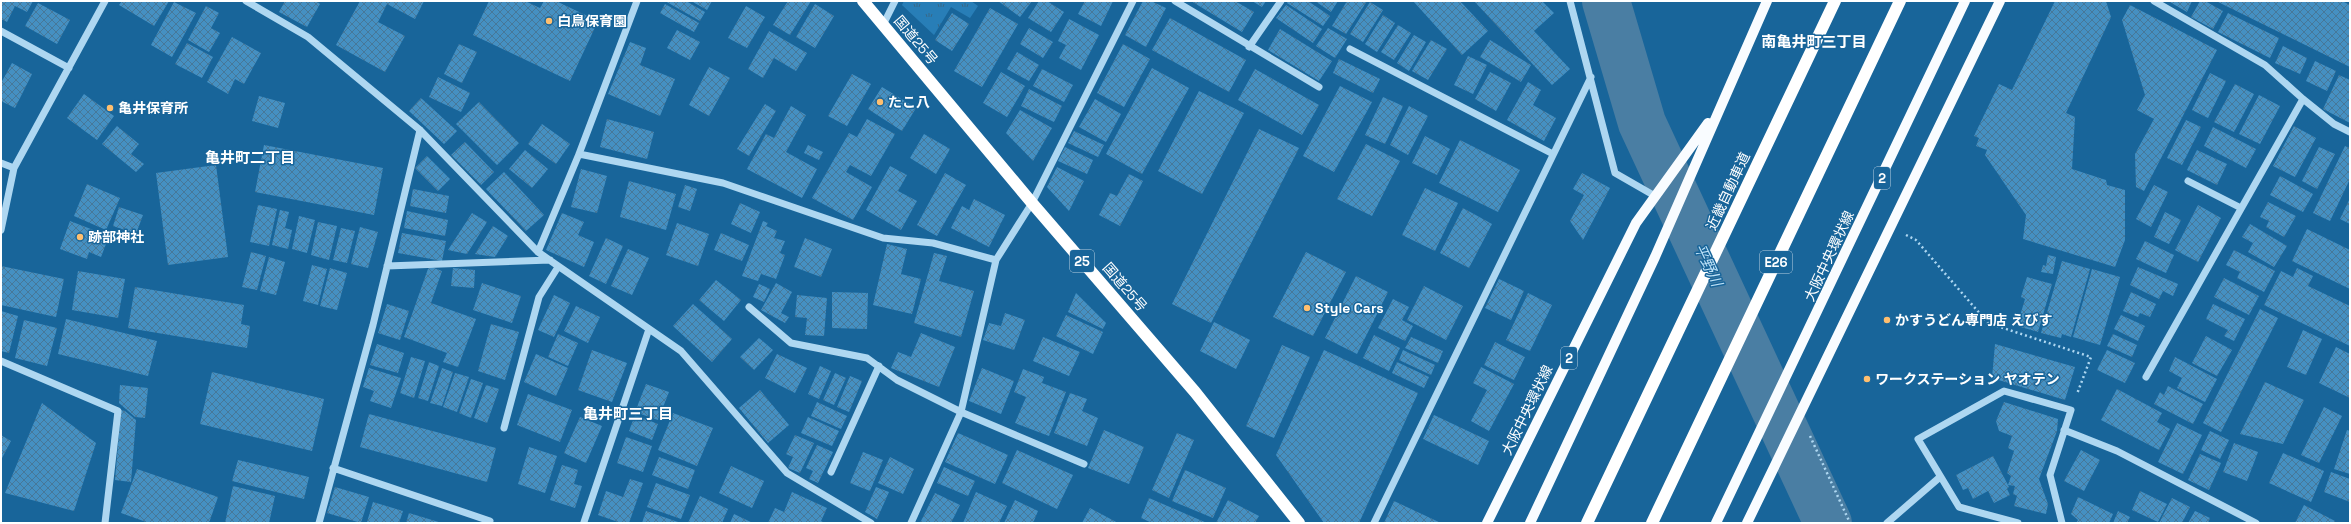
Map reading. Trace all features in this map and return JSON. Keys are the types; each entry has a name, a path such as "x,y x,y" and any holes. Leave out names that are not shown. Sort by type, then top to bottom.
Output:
{"highway":[{"name":"国道25号","path":"863,1 1032,203 1195,392 1299,523"},
{"name":"近畿自動車道","path":"1586,523 1835,1"},
{"name":"E26","path":"1652,523 1900,1"}],"main road":[{"name":"大阪中央環状線","path":"1530,523 1655,257 1719,107 1767,1"},
{"name":"大阪中央環状線","path":"1716,523 1798,355 1966,1"},
{"path":"1747,523 2000,1"},
{"name":"大阪中央環状線","path":"1487,523 1636,223 1719,107"}],"street":[{"path":"1,230 14,168 105,1"},
{"path":"246,1 308,37 420,130 538,252 682,352 788,473 872,523"},
{"path":"538,252 579,154 636,1"},
{"path":"883,25 895,1"},
{"path":"910,523 961,412 996,260 1032,203 1133,1"},
{"path":"1175,1 1319,87"},
{"path":"1249,46 1281,1"},
{"path":"1570,1 1615,173 1655,196"},
{"path":"2154,1 2265,65 2334,124 2350,132"},
{"path":"1,31 69,68"},
{"path":"1350,49 1553,154"},
{"path":"1374,523 1591,77"},
{"path":"2146,377 2303,99"},
{"path":"319,523 373,325 420,130"},
{"path":"579,154 723,183 883,238 933,243 996,260"},
{"path":"1,163 14,168"},
{"path":"2188,181 2241,208"},
{"path":"387,266 550,260"},
{"path":"504,428 539,297 558,267"},
{"path":"749,307 791,343 867,358 897,380 961,412 1084,464"},
{"path":"584,522 649,329"},
{"path":"1,360 118,411 105,523"},
{"path":"831,472 879,366"},
{"path":"2018,523 1998,520 1959,507 1918,440 2004,391 2071,410 2050,475 2062,523"},
{"path":"2064,430 2117,451 2256,523"},
{"path":"333,468 490,521 489,523"},
{"path":"1887,523 1940,477"}],"path":[{"path":"1890,227 1916,240 1988,323 2091,357 2071,410"},
{"path":"1799,414 1850,523"}],"green space":[{"path":"904,1 971,1 978,6 970,18 951,7 934,35 902,5"}],"building":[{"path":"1,1 33,1 27,12 15,6 7,22 1,19"},
{"path":"122,1 169,1 154,26 119,5"},
{"path":"285,1 316,1 320,4 307,27 279,12"},
{"path":"360,1 424,1 415,19 387,4 378,22 405,36 385,72 336,45"},
{"path":"489,1 525,1 540,8 544,1 556,1 598,21 570,81 473,35"},
{"path":"665,1 686,1 705,12 700,21"},
{"path":"691,1 712,1 707,10"},
{"path":"788,1 811,1 790,35 773,25"},
{"path":"998,1 1032,1 1020,17"},
{"path":"1039,1 1047,1 1064,12 1051,32 1028,18"},
{"path":"1085,1 1113,1 1101,26 1078,14"},
{"path":"1143,1 1151,1 1166,8 1146,47 1125,35"},
{"path":"1191,1 1235,1 1254,12 1242,32"},
{"path":"1252,1 1266,1 1262,7"},
{"path":"1288,1 1308,1 1330,16 1323,26 1287,3"},
{"path":"1315,1 1338,1 1331,12"},
{"path":"1347,1 1367,1 1346,34 1332,26"},
{"path":"1413,1 1460,1 1488,31 1462,55"},
{"path":"1474,1 1542,1 1554,13 1534,31 1570,69 1552,85"},
{"path":"2055,1 2106,1 2111,17 2066,113 2075,117 2072,169 2106,180 2107,185 2125,190 2125,240 2115,267 2023,239 2026,215 1985,155 1987,150 1976,146 1979,138 1974,136 1999,84 2012,90"},
{"path":"2168,1 2192,1 2187,12"},
{"path":"2200,1 2205,1 2223,11 2213,29 2191,17"},
{"path":"2216,1 2342,1 2350,5 2350,67"},
{"path":"174,2 196,13 172,57 151,45"},
{"path":"1370,2 1383,10 1363,42 1350,34"},
{"path":"38,3 70,20 57,44 25,26"},
{"path":"665,4 699,23 694,32 660,13"},
{"path":"815,4 834,16 815,48 796,37"},
{"path":"1286,5 1322,29 1313,43 1276,18"},
{"path":"2130,5 2217,50 2144,191 2136,187 2135,154 2154,119 2137,110 2145,95 2122,20"},
{"path":"206,6 219,13 211,28 220,33 209,52 188,40"},
{"path":"746,6 765,17 747,48 728,38"},
{"path":"990,8 1018,24 982,87 954,71"},
{"path":"952,13 969,24 952,51 935,40"},
{"path":"2228,13 2279,38 2270,58 2218,32"},
{"path":"1383,15 1395,23 1377,52 1365,44"},
{"path":"1170,18 1246,60 1229,92 1152,50"},
{"path":"1069,19 1099,35 1081,70 1059,58 1066,45 1058,41"},
{"path":"1398,25 1411,33 1394,60 1381,52"},
{"path":"1029,28 1053,42 1043,58 1020,44"},
{"path":"1328,28 1347,39 1335,58 1316,46"},
{"path":"1280,29 1332,61 1319,81 1268,50"},
{"path":"677,30 700,42 690,60 667,48"},
{"path":"769,31 807,53 796,71 774,58 763,78 748,69"},
{"path":"1414,35 1426,42 1409,71 1397,63"},
{"path":"232,37 261,53 244,84 235,79 228,94 207,82"},
{"path":"1431,40 1447,49 1428,80 1412,71"},
{"path":"1490,40 1531,65 1521,82 1480,57"},
{"path":"630,42 646,48 640,65 675,79 660,116 608,94"},
{"path":"187,43 213,57 202,78 175,64"},
{"path":"459,44 477,52 462,83 444,74"},
{"path":"1123,44 1150,59 1124,107 1097,93"},
{"path":"2283,46 2307,58 2300,74 2275,63"},
{"path":"1017,52 1039,65 1029,81 1007,69"},
{"path":"1468,56 1487,65 1473,94 1454,85"},
{"path":"1339,59 1380,79 1373,93 1333,73"},
{"path":"2315,61 2336,71 2327,91 2306,81"},
{"path":"12,63 32,74 15,108 1,101 1,83"},
{"path":"709,67 730,78 709,116 689,105"},
{"path":"1152,68 1189,88 1142,174 1106,154"},
{"path":"1042,69 1073,85 1064,102 1033,86"},
{"path":"1255,69 1319,105 1302,135 1238,100"},
{"path":"1001,72 1025,86 1007,117 983,103"},
{"path":"1490,72 1511,83 1496,111 1475,99"},
{"path":"2210,73 2226,81 2208,118 2192,110"},
{"path":"852,74 871,84 847,126 828,116"},
{"path":"2339,75 2350,80 2350,123 2323,109"},
{"path":"438,77 470,93 461,112 429,97"},
{"path":"1528,82 1541,90 1533,105 1556,118 1544,141 1507,120"},
{"path":"2235,84 2254,94 2234,132 2214,122"},
{"path":"1340,86 1372,102 1334,172 1303,156"},
{"path":"882,87 916,108 902,131 868,109"},
{"path":"1029,89 1062,106 1054,122 1021,106"},
{"path":"1199,91 1244,113 1202,194 1158,171"},
{"path":"84,94 114,116 97,140 67,118"},
{"path":"2259,95 2280,106 2260,144 2239,134"},
{"path":"259,96 285,103 278,128 252,121"},
{"path":"1383,97 1403,106 1385,144 1365,135"},
{"path":"421,98 457,131 444,144 409,111"},
{"path":"1095,99 1121,114 1106,142 1079,127"},
{"path":"479,102 519,143 497,165 456,124"},
{"path":"765,104 776,111 749,156 737,149"},
{"path":"791,106 806,115 786,152 817,169 802,198 747,169 766,134 774,138"},
{"path":"1409,106 1428,116 1408,155 1390,145"},
{"path":"1020,110 1052,128 1033,161 1006,133"},
{"path":"607,119 654,132 647,159 600,147"},
{"path":"867,119 895,134 871,176 850,165 846,172 872,187 853,220 812,198 849,133 857,137"},
{"path":"2186,120 2201,127 2182,165 2167,158"},
{"path":"542,124 570,144 556,164 528,144"},
{"path":"117,126 139,144 131,154 144,164 136,172 102,144"},
{"path":"2294,126 2316,138 2295,177 2273,166"},
{"path":"2213,127 2256,149 2246,168 2204,146"},
{"path":"1259,129 1299,148 1211,323 1172,304"},
{"path":"1074,131 1104,145 1098,157 1068,143"},
{"path":"924,134 950,149 936,174 910,158"},
{"path":"1425,136 1450,149 1437,175 1412,163"},
{"path":"1460,140 1520,170 1498,212 1439,183"},
{"path":"465,142 494,172 481,185 451,155"},
{"path":"1366,144 1400,161 1372,216 1337,199"},
{"path":"264,145 383,168 374,215 255,192"},
{"path":"808,145 823,152 819,160 804,153"},
{"path":"2345,146 2350,148 2350,179 2330,221 2313,213"},
{"path":"1065,147 1093,160 1087,174 1058,161"},
{"path":"2319,147 2335,154 2317,189 2302,181"},
{"path":"525,150 548,169 532,188 509,169"},
{"path":"2197,150 2227,164 2217,185 2187,170"},
{"path":"427,156 450,179 438,191 415,168"},
{"path":"216,165 228,257 168,265 156,173"},
{"path":"890,166 907,175 898,191 917,201 901,230 866,210"},
{"path":"1057,167 1084,181 1069,211 1047,187"},
{"path":"581,169 607,176 597,213 571,207"},
{"path":"504,172 544,215 526,231 486,189"},
{"path":"945,173 966,185 937,236 917,225"},
{"path":"1582,173 1610,188 1583,240 1570,221 1584,195 1573,189"},
{"path":"1129,174 1143,181 1120,226 1099,215 1110,193 1117,196"},
{"path":"2280,176 2313,194 2303,212 2270,195"},
{"path":"629,181 676,194 666,230 620,217"},
{"path":"87,184 120,198 106,230 74,216"},
{"path":"685,185 697,189 690,211 678,207"},
{"path":"2154,185 2168,192 2151,227 2136,219"},
{"path":"1425,188 1458,203 1435,251 1402,235"},
{"path":"413,189 449,196 446,213 410,206"},
{"path":"2350,198 2350,224 2340,219"},
{"path":"974,199 1005,215 989,247 951,228 962,206 969,210"},
{"path":"2268,202 2296,216 2284,237 2266,227 2269,221 2260,217"},
{"path":"740,203 760,212 751,233 731,224"},
{"path":"258,205 277,209 269,246 250,242"},
{"path":"2198,205 2221,218 2198,262 2175,250"},
{"path":"119,207 143,215 136,234 113,226"},
{"path":"1463,208 1492,224 1469,268 1440,253"},
{"path":"280,210 289,212 285,228 292,230 288,249 272,245"},
{"path":"407,211 448,220 445,236 404,228"},
{"path":"2165,212 2181,220 2169,244 2154,237"},
{"path":"472,213 487,222 467,254 448,250"},
{"path":"562,213 584,222 578,235 594,242 584,267 546,250"},
{"path":"299,216 315,220 307,253 292,249"},
{"path":"70,221 109,236 101,257 89,252 87,259 60,249"},
{"path":"763,221 768,223 766,226 777,231 774,238 785,241 780,253 785,255 776,279 761,274 758,281 742,276"},
{"path":"318,222 337,226 329,260 311,255"},
{"path":"677,223 709,234 698,266 666,255"},
{"path":"2250,224 2287,246 2274,267 2248,252 2253,243 2242,237"},
{"path":"493,226 508,236 495,257 475,254"},
{"path":"360,227 378,232 368,268 351,264"},
{"path":"341,228 355,231 347,263 333,260"},
{"path":"2307,229 2350,250 2350,289 2292,261"},
{"path":"402,233 446,241 442,261 398,253"},
{"path":"721,233 749,245 742,261 714,250"},
{"path":"606,238 623,246 606,284 589,276"},
{"path":"805,238 832,249 821,277 794,267"},
{"path":"2145,241 2174,255 2166,273 2136,259"},
{"path":"887,244 907,249 901,274 921,279 912,314 873,305"},
{"path":"628,249 649,258 632,295 611,286"},
{"path":"2234,250 2275,271 2264,292 2237,278 2240,272 2226,265"},
{"path":"251,252 266,256 257,290 242,287"},
{"path":"1306,252 1346,272 1313,336 1273,317"},
{"path":"934,253 947,256 939,281 974,291 961,337 914,323"},
{"path":"2048,255 2056,257 2053,274 2041,272 2043,265 2046,266"},
{"path":"269,257 285,262 276,295 260,291"},
{"path":"2062,261 2090,269 2071,337 2062,334 2061,338 2041,333"},
{"path":"312,265 327,269 318,305 303,301"},
{"path":"1,266 64,279 56,317 1,305"},
{"path":"429,266 442,271 431,303 476,319 458,367 443,362 447,353 404,337"},
{"path":"2138,267 2178,284 2173,296 2163,291 2159,299 2130,285"},
{"path":"330,268 347,273 337,310 320,306"},
{"path":"453,268 475,270 474,288 451,286"},
{"path":"2297,268 2313,276 2308,286 2350,306 2350,346 2264,305 2281,271 2293,277"},
{"path":"2092,269 2120,277 2100,345 2073,337"},
{"path":"78,271 125,279 118,318 72,310"},
{"path":"1356,276 1388,292 1357,354 1325,338"},
{"path":"2027,277 2052,284 2038,332 2017,326 2025,299 2021,297"},
{"path":"2224,278 2259,296 2249,315 2214,297"},
{"path":"1499,279 1524,291 1511,320 1485,308"},
{"path":"716,280 741,300 724,321 699,300"},
{"path":"482,283 521,296 512,323 473,310"},
{"path":"776,283 792,292 781,313 789,317 785,323 761,310"},
{"path":"759,284 770,289 764,302 753,297"},
{"path":"1424,286 1463,306 1446,340 1407,320"},
{"path":"135,287 244,305 241,324 250,326 247,348 128,328"},
{"path":"832,292 868,293 867,329 832,328"},
{"path":"2131,292 2156,304 2150,317 2140,313 2138,317 2123,311"},
{"path":"1076,293 1106,323 1103,329 1068,312"},
{"path":"1528,293 1552,305 1530,351 1506,340"},
{"path":"554,295 570,303 554,337 538,330"},
{"path":"797,295 827,298 824,336 805,335 807,318 795,317"},
{"path":"1393,299 1409,307 1402,320 1413,326 1405,341 1378,328"},
{"path":"387,304 409,311 400,340 378,333"},
{"path":"693,304 732,339 712,362 673,326"},
{"path":"2213,304 2245,319 2234,341 2224,336 2228,330 2206,319"},
{"path":"576,306 600,317 588,343 564,331"},
{"path":"2260,309 2278,318 2221,432 2203,423"},
{"path":"1,311 18,316 9,353 1,351"},
{"path":"1005,313 1025,320 1014,350 983,340 989,323 1001,326"},
{"path":"1066,315 1103,332 1093,354 1056,336"},
{"path":"2121,315 2145,326 2138,341 2114,329"},
{"path":"66,319 157,341 148,376 58,354"},
{"path":"24,320 57,328 47,366 15,358"},
{"path":"1214,322 1250,340 1236,369 1200,351"},
{"path":"491,324 519,332 505,380 478,371"},
{"path":"2303,330 2322,339 2306,375 2287,367"},
{"path":"921,333 955,347 939,387 891,368 898,352 911,357"},
{"path":"558,334 578,343 568,366 548,357"},
{"path":"2113,334 2137,345 2132,357 2107,346"},
{"path":"1374,335 1400,348 1389,371 1363,358"},
{"path":"2206,336 2232,350 2217,376 2192,363"},
{"path":"1043,337 1080,352 1069,376 1033,361"},
{"path":"1411,337 1443,351 1438,363 1405,348"},
{"path":"759,338 773,350 754,370 740,357"},
{"path":"1495,342 1525,357 1514,380 1484,365"},
{"path":"377,344 404,353 398,373 370,365"},
{"path":"1995,344 2075,367 2065,400 1992,378"},
{"path":"1282,345 1310,357 1274,438 1246,426"},
{"path":"2336,347 2350,354 2350,398 2319,383"},
{"path":"592,350 627,363 612,402 578,390"},
{"path":"1324,350 1418,393 1359,523 1324,523 1276,455"},
{"path":"1403,350 1435,365 1431,375 1399,360"},
{"path":"2107,350 2135,363 2125,383 2097,370"},
{"path":"536,354 568,368 556,396 524,382"},
{"path":"777,354 807,368 795,393 765,378"},
{"path":"411,357 425,361 414,398 400,393"},
{"path":"2175,357 2217,379 2205,402 2177,388 2182,378 2169,371"},
{"path":"429,362 439,366 428,401 418,398"},
{"path":"1397,362 1429,377 1424,388 1392,373"},
{"path":"820,366 831,371 819,399 808,394"},
{"path":"1481,367 1514,384 1489,431 1471,421 1487,390 1473,383"},
{"path":"369,368 401,378 391,408 370,401 374,391 363,387"},
{"path":"442,368 453,372 442,406 430,403"},
{"path":"982,368 1014,381 1001,414 969,401"},
{"path":"1023,369 1044,377 1042,383 1066,392 1049,436 1015,423 1026,397 1014,392"},
{"path":"212,372 324,399 312,451 200,424"},
{"path":"455,373 469,377 457,412 443,407"},
{"path":"835,373 846,378 834,405 823,400"},
{"path":"850,376 862,381 849,412 837,407"},
{"path":"471,379 483,383 471,418 459,413"},
{"path":"2265,382 2304,400 2283,444 2240,434"},
{"path":"646,384 669,392 658,420 635,412"},
{"path":"120,385 148,388 145,418 135,417 119,403"},
{"path":"486,385 499,389 487,423 474,418"},
{"path":"2168,386 2203,404 2193,424 2154,404 2160,392 2164,395"},
{"path":"2117,389 2162,413 2157,422 2170,429 2159,450 2101,420"},
{"path":"760,390 789,425 768,443 739,408"},
{"path":"1070,393 1087,399 1082,411 1098,418 1087,446 1054,433"},
{"path":"528,394 572,410 560,442 517,425"},
{"path":"817,402 847,416 841,429 811,416"},
{"path":"2004,402 2058,419 2057,431 2039,479 2048,504 2046,514 2014,506 2017,496 2013,494 2015,486 2008,485 2011,476 2007,473 2014,451 2008,448 2012,436 1999,431 1996,421"},
{"path":"42,403 96,443 74,511 5,493"},
{"path":"2324,407 2342,416 2319,463 2301,455"},
{"path":"121,410 125,411 136,420 131,482 115,480"},
{"path":"673,413 713,428 697,466 658,450"},
{"path":"369,414 496,448 487,482 360,447"},
{"path":"635,415 658,424 652,440 629,431"},
{"path":"1434,415 1489,441 1478,465 1423,439"},
{"path":"580,417 602,426 586,463 564,453"},
{"path":"808,417 839,431 832,446 801,433"},
{"path":"2177,423 2202,435 2183,474 2158,462"},
{"path":"1104,430 1144,447 1129,484 1088,468"},
{"path":"2347,430 2350,431 2350,474 2334,469"},
{"path":"2210,431 2229,440 2220,459 2201,450"},
{"path":"958,433 1008,455 995,484 945,462"},
{"path":"1177,433 1194,440 1169,498 1152,490"},
{"path":"1,435 11,441 1,460"},
{"path":"795,435 814,443 800,473 788,468 793,457 786,454"},
{"path":"626,437 652,446 643,472 617,463"},
{"path":"2234,443 2258,452 2247,481 2223,472"},
{"path":"817,445 833,452 818,483 809,479 813,471 806,468"},
{"path":"529,447 557,456 545,493 518,484"},
{"path":"1017,450 1073,475 1057,509 1002,483"},
{"path":"2081,450 2100,460 2084,491 2064,481"},
{"path":"863,452 883,460 870,491 850,483"},
{"path":"2283,453 2324,471 2311,502 2269,483"},
{"path":"2200,454 2221,463 2209,490 2188,480"},
{"path":"1993,456 2009,487 2007,489 2010,495 1994,503 1988,491 1973,499 1968,488 1963,490 1956,475"},
{"path":"659,457 695,470 688,489 652,475"},
{"path":"890,457 914,469 903,494 878,483"},
{"path":"238,460 309,477 304,499 232,481"},
{"path":"562,465 578,470 574,484 582,486 575,508 550,500"},
{"path":"731,466 764,481 752,508 719,493"},
{"path":"944,467 975,481 968,496 937,483"},
{"path":"137,469 218,497 209,523 149,523 121,513"},
{"path":"1185,470 1226,488 1213,518 1172,501"},
{"path":"2331,472 2350,479 2350,502 2324,492"},
{"path":"630,479 643,483 629,523 621,523 598,515 606,491 623,497"},
{"path":"656,483 690,495 681,519 647,507"},
{"path":"233,486 275,496 269,523 225,523"},
{"path":"335,487 369,497 361,523 327,513"},
{"path":"876,487 889,492 877,519 865,512"},
{"path":"2140,491 2167,504 2158,522 2132,510"},
{"path":"792,492 827,508 821,521 825,523 768,523 775,508 784,512"},
{"path":"976,492 1007,506 999,523 963,523"},
{"path":"935,493 960,505 951,523 920,523"},
{"path":"700,496 728,509 722,523 688,523"},
{"path":"2078,497 2113,514 2109,523 2076,523 2078,520 2071,514"},
{"path":"1149,498 1207,523 1152,523 1141,518"},
{"path":"2172,498 2190,507 2182,523 2159,523"},
{"path":"1015,500 1038,511 1033,523 1004,523"},
{"path":"1228,500 1259,516 1255,523 1216,523"},
{"path":"1394,501 1441,523 1384,523"},
{"path":"373,502 403,511 399,523 367,522"},
{"path":"2304,505 2335,521 2334,523 2295,523"},
{"path":"1090,508 1118,523 1082,523"},
{"path":"646,511 681,523 642,523"},
{"path":"2118,511 2130,517 2127,523 2113,523"},
{"path":"2195,511 2210,518 2208,523 2188,523"},
{"path":"409,513 442,523 406,523"},
{"path":"734,514 753,523 730,523"}],"waterway":[{"name":"平野川","path":"1606,1 1642,123 1828,523"}],"place":[{"name":"白鳥保育園","path":"549,21"},
{"name":"たこ八","path":"880,102"},
{"name":"亀井保育所","path":"110,108"},
{"name":"跡部神社","path":"80,237"},
{"name":"Style Cars","path":"1307,308"},
{"name":"かすうどん専門店 えびす","path":"1887,320"},
{"name":"ワークステーション ヤオテン","path":"1867,379"}],"district":[{"name":"南亀井町三丁目","path":"1814,42"},
{"name":"亀井町二丁目","path":"250,158"},
{"name":"亀井町三丁目","path":"628,414"}]}
